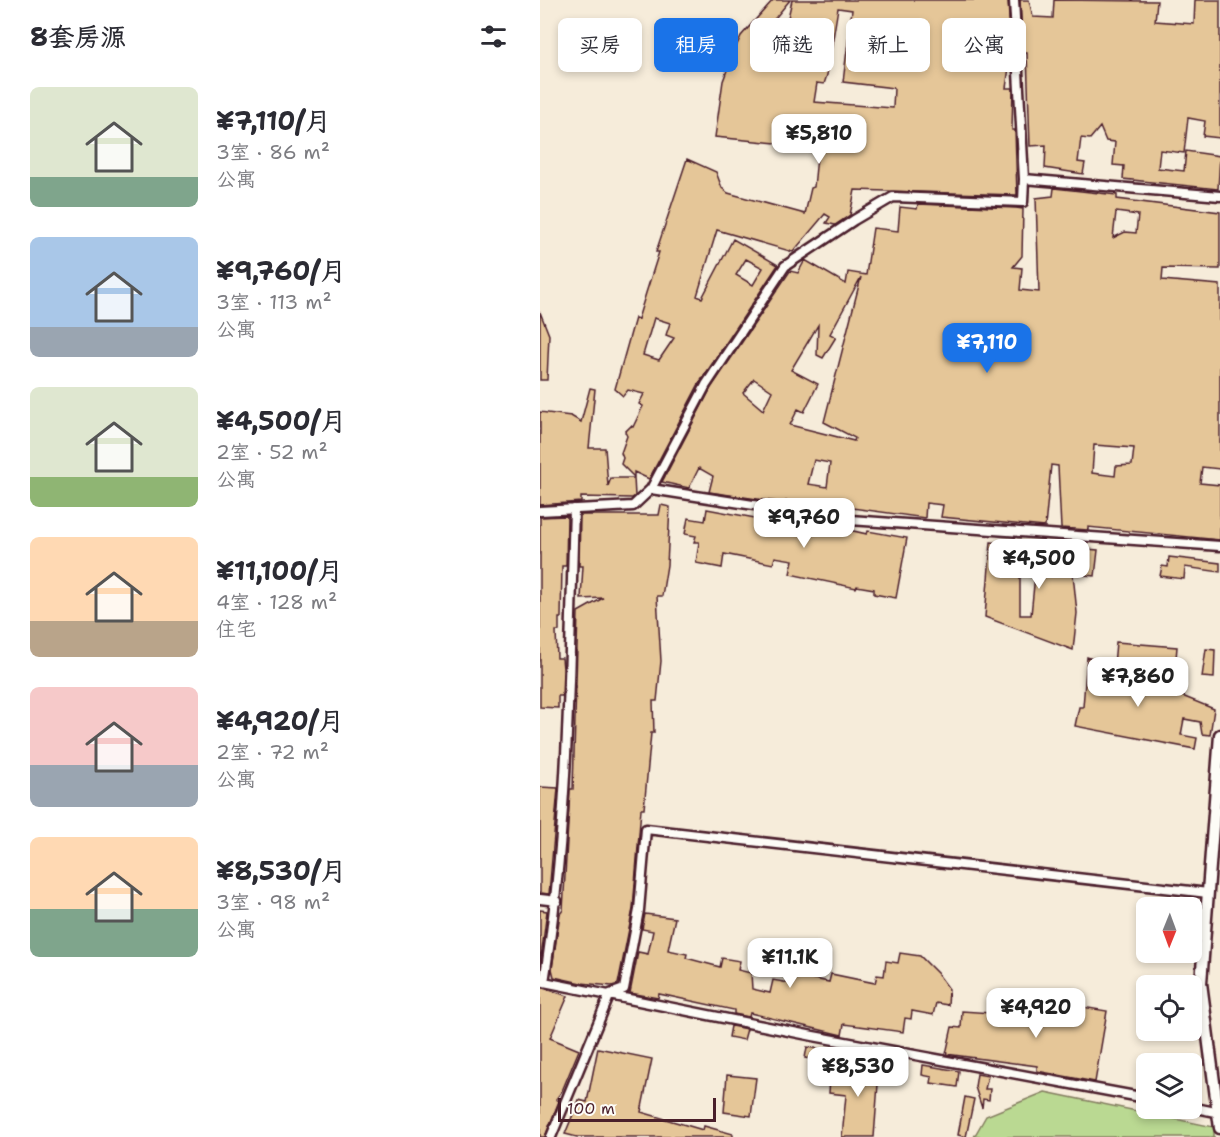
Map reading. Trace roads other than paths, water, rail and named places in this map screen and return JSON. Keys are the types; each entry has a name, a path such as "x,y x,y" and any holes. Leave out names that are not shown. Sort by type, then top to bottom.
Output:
{"street":[{"path":"540,511 633,506 651,489 706,385 785,266 854,220 893,197 1023,202 1024,179 1014,0"},
{"path":"1024,179 1220,196"},
{"path":"651,489 850,520 1220,546"},
{"path":"574,509 567,752 557,901 544,982 813,1036 1136,1096"},
{"path":"1220,735 1201,983 1220,1128"},
{"path":"551,1137 610,994 624,989 639,910 646,829 1208,893"},
{"path":"540,899 557,901"},
{"path":"1202,1109 1219,1113"}]}
